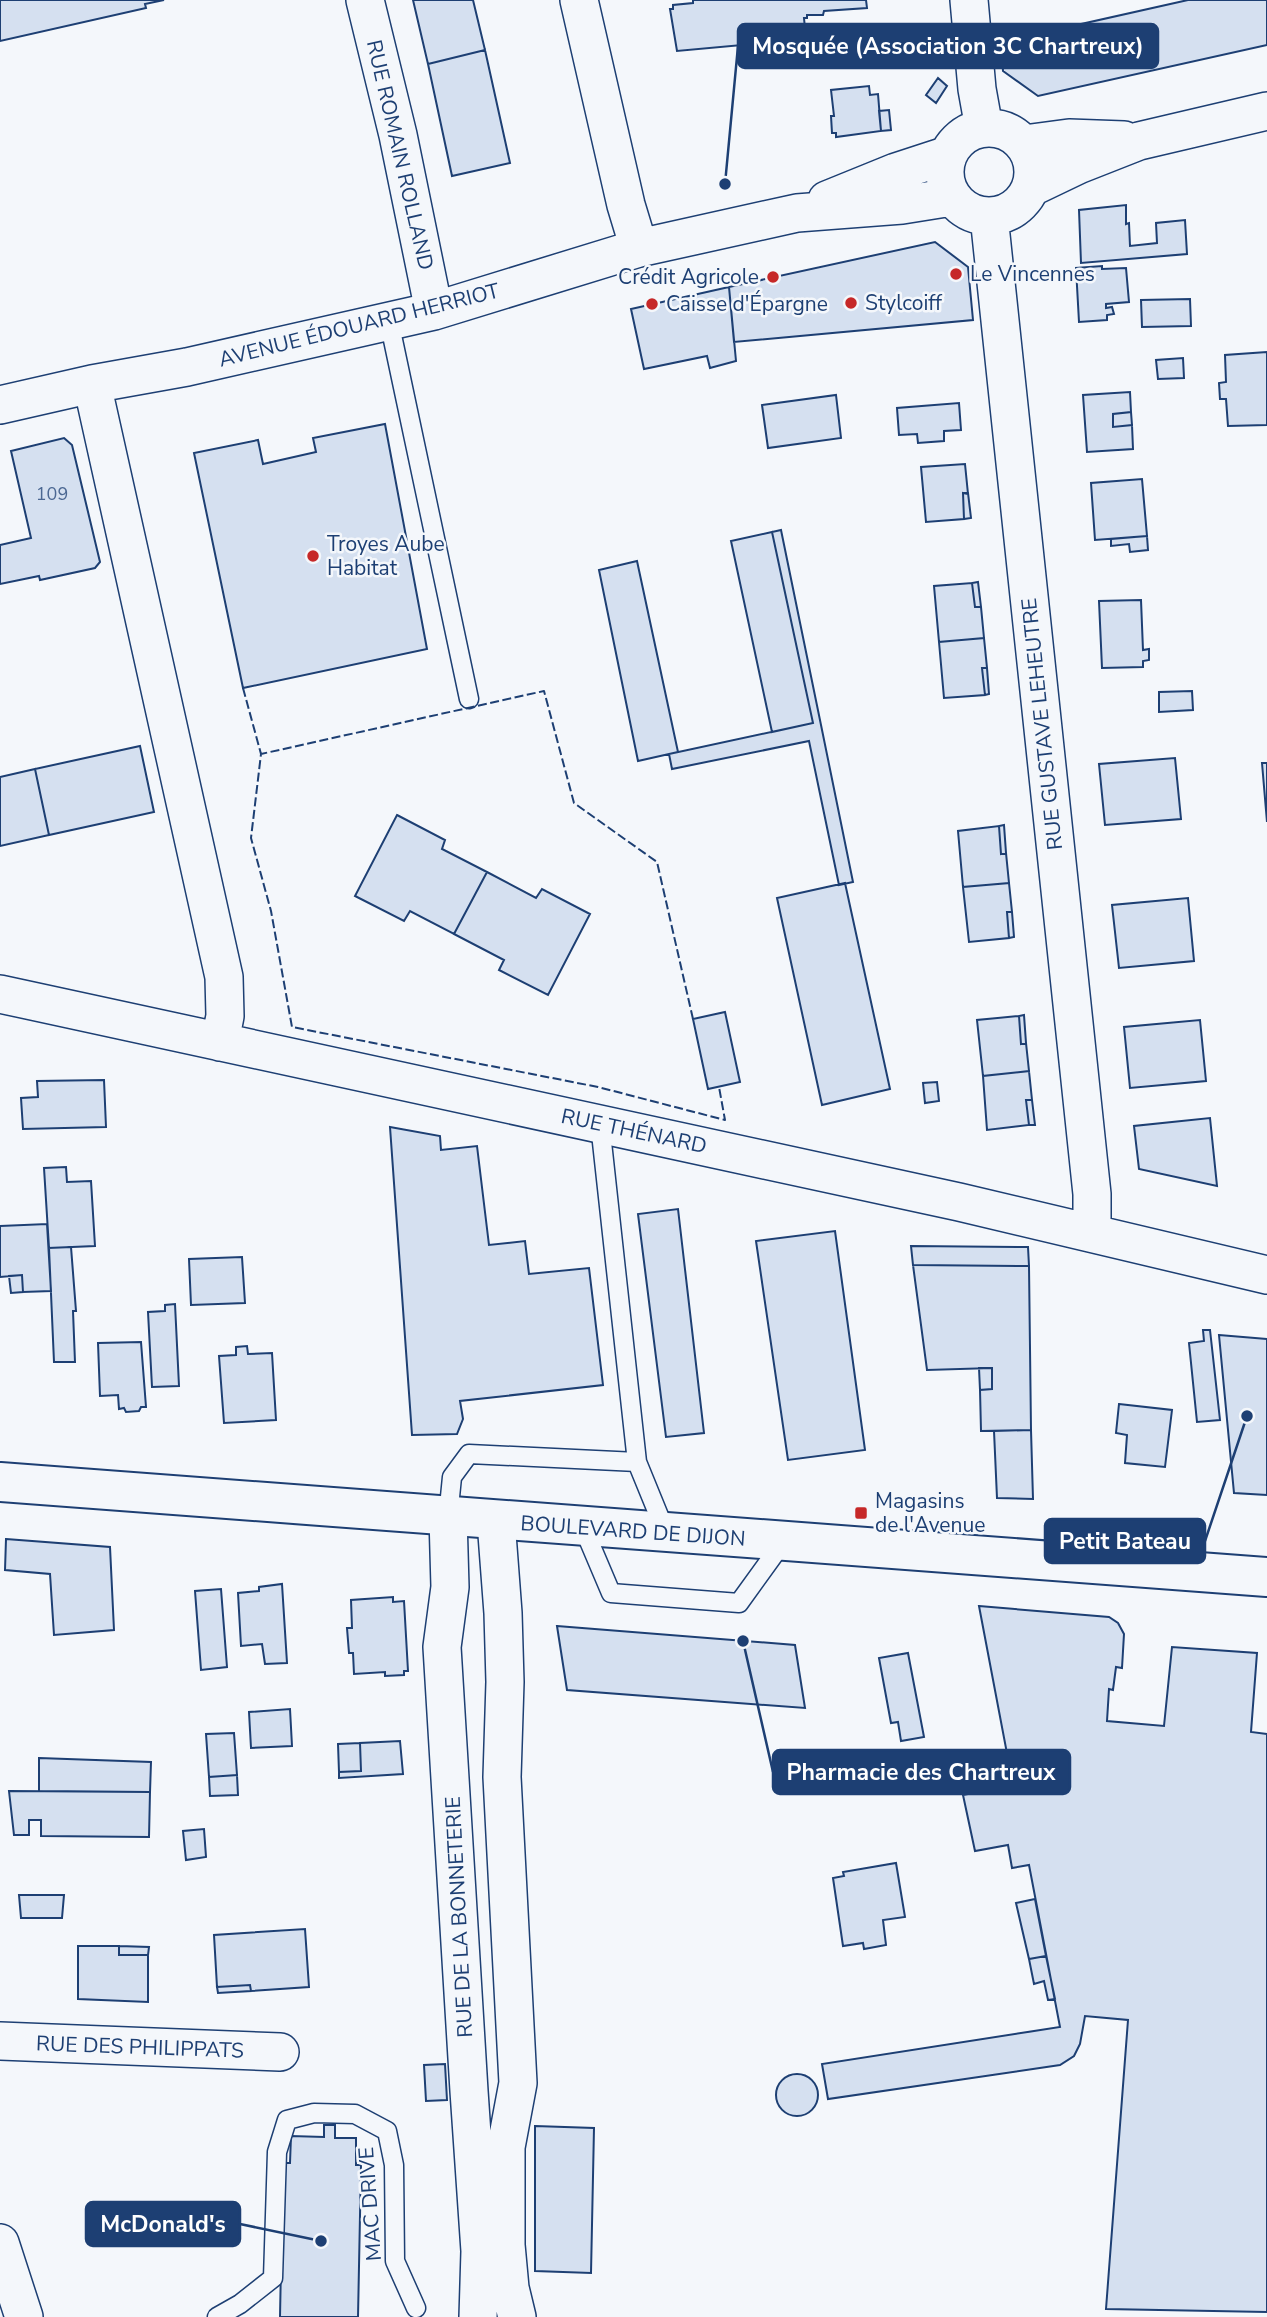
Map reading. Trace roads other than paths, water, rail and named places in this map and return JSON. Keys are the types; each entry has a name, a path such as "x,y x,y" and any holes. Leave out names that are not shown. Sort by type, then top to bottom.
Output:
{"main road":[{"name":"BOULEVARD DE DIJON","path":"0,1482 1267,1577"}],"street":[{"name":"RUE ROMAIN ROLLAND","path":"365,0 398,135 434,311"},
{"path":"579,0 626,205 639,248"},
{"path":"969,0 977,89 984,128"},
{"path":"1030,188 1078,165 1139,141 1267,111"},
{"path":"984,128 999,129 1024,144 1033,165 1030,188 1014,209 989,216 975,214 952,197 946,183 945,169 948,155 962,136 984,128"},
{"path":"1024,144 1069,138 1139,141"},
{"name":"AVENUE ÉDOUARD HERRIOT","path":"797,213 896,172 948,155"},
{"name":"AVENUE ÉDOUARD HERRIOT","path":"0,405 92,384 187,367 434,311 639,248 797,213 902,205 952,197"},
{"name":"RUE GUSTAVE LEHEUTRE","path":"989,216 1092,1195 1092,1233"},
{"path":"92,384 224,977 225,1016 220,1042"},
{"name":"RUE THÉNARD","path":"0,994 1092,1233 1267,1275"},
{"name":"RUE DE LA BONNETERIE","path":"448,1517 450,1587 442,1647 480,2251 478,2317"},
{"path":"496,1521 505,1682 502,1777 518,2083 506,2147 506,2245 510,2288 517,2317"},
{"name":"RUE DES PHILIPPATS","path":"0,2041 280,2052"},
{"path":"0,2243 24,2317"},
{"path":"0,2295 17,2317"}],"lane":[{"path":"389,321 469,699"},
{"path":"600,1124 637,1462 666,1533"},
{"path":"448,1517 452,1477 469,1454 637,1462"},
{"path":"583,1527 611,1593 739,1603 783,1542"},
{"name":"MAC DRIVE","path":"217,2317 240,2304 274,2278 277,2152 288,2120 314,2113 355,2114 387,2131 394,2165 395,2262 415,2308"}],"place":[{"name":"Mosquée (Association 3C Chartreux)","path":"725,184"},
{"name":"Le Vincennes","path":"956,274"},
{"name":"Crédit Agricole","path":"773,277"},
{"name":"Stylcoiff","path":"851,303"},
{"name":"Caisse d'Épargne","path":"652,304"},
{"name":"Troyes Aube Habitat","path":"313,556"},
{"name":"Petit Bateau","path":"1247,1416"},
{"name":"Magasins de l'Avenue","path":"861,1513"},
{"name":"Pharmacie des Chartreux","path":"743,1641"},
{"name":"McDonald's","path":"321,2241"}]}
